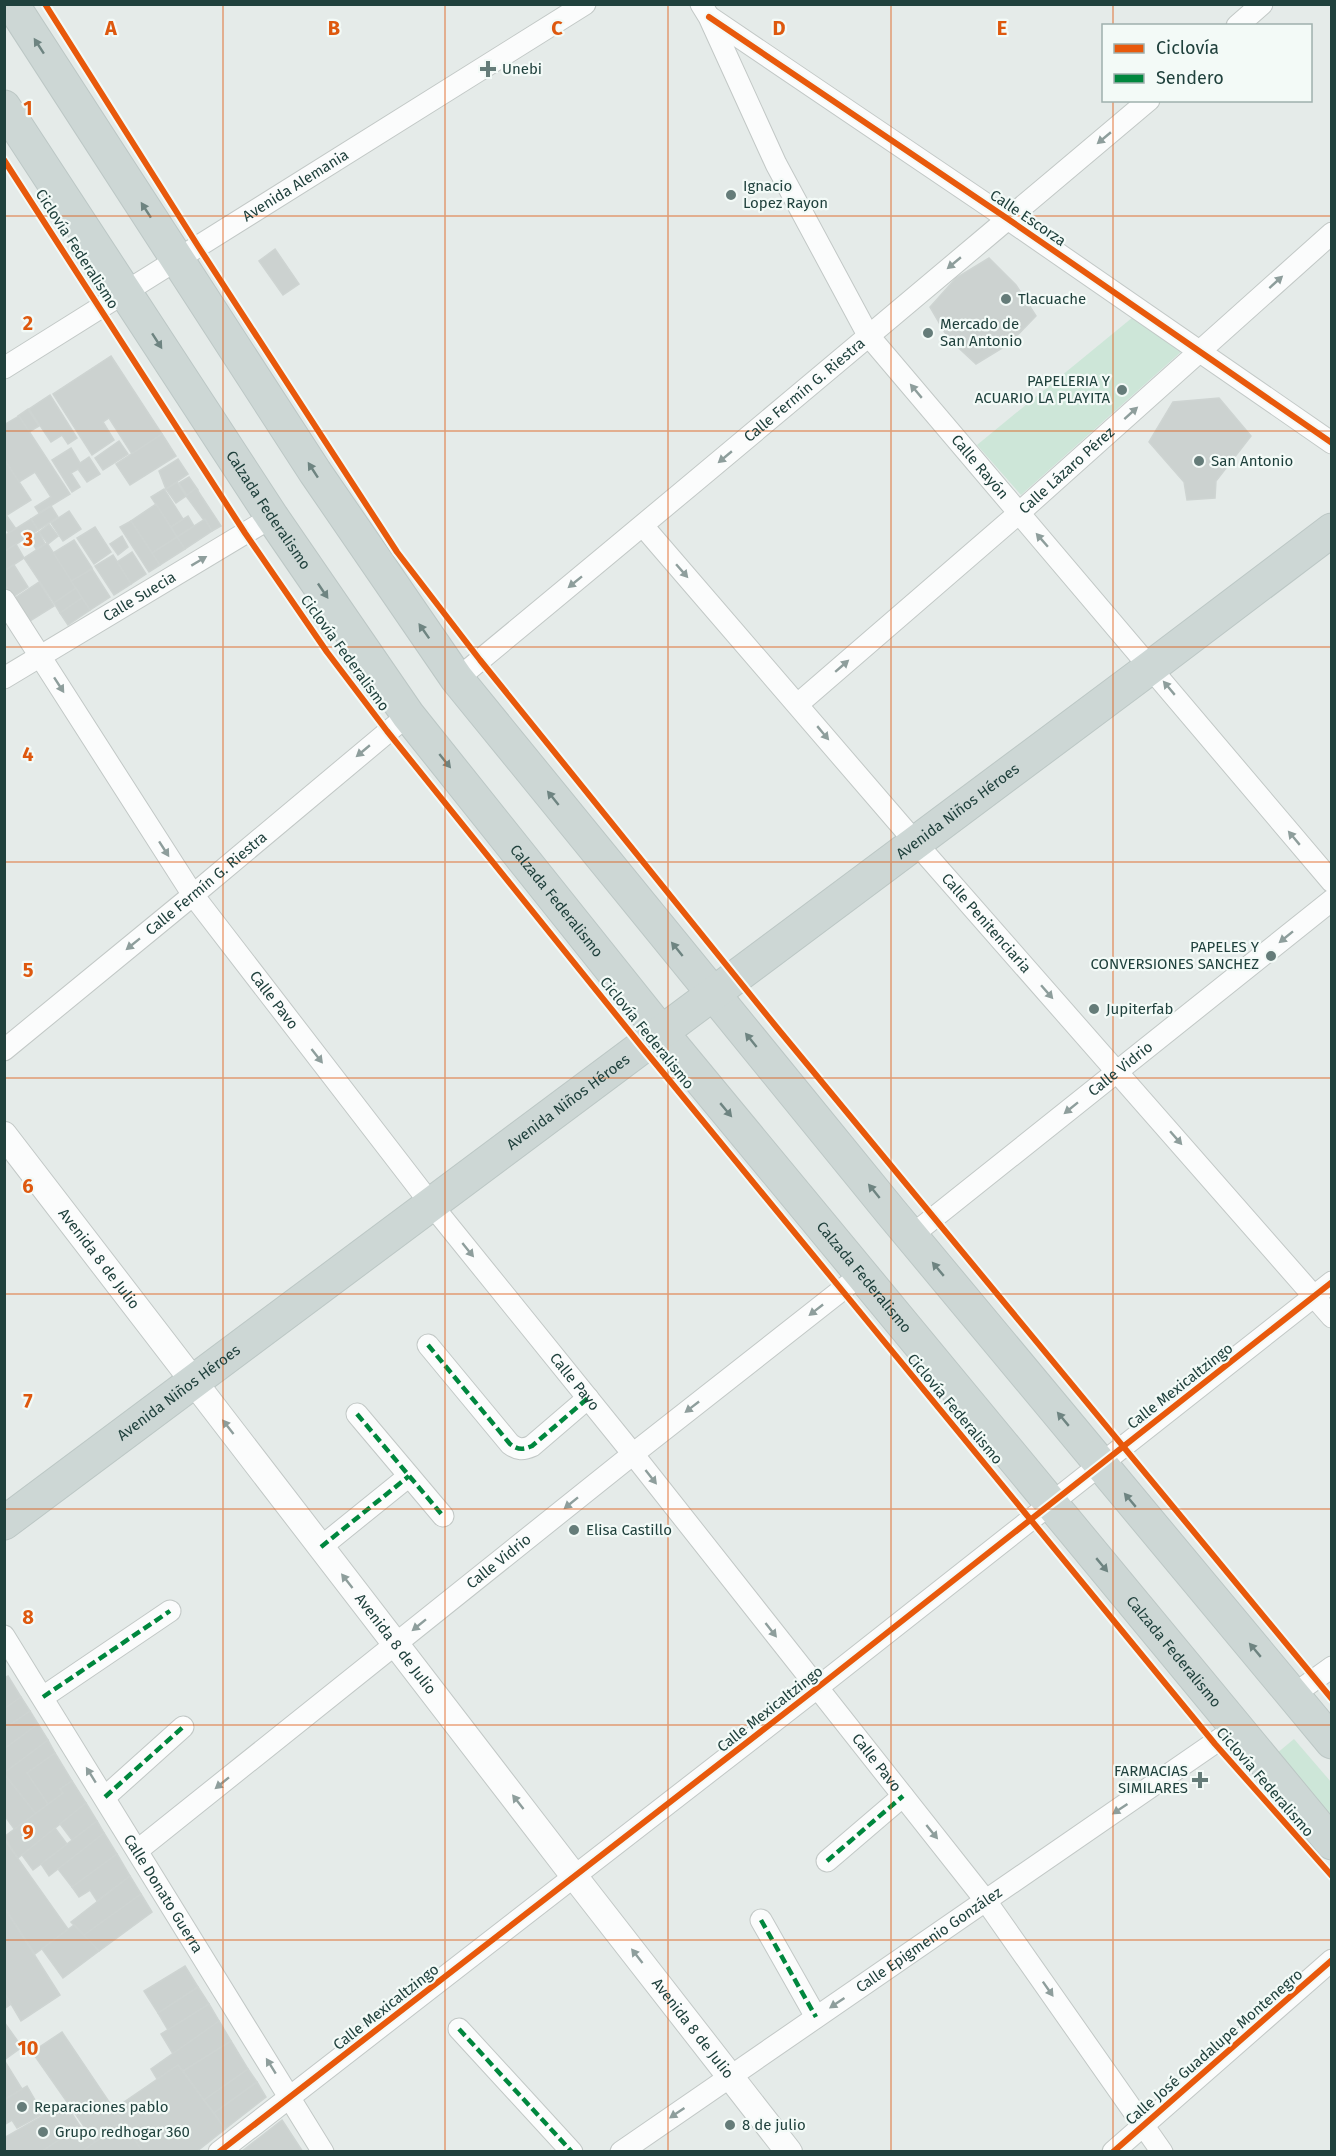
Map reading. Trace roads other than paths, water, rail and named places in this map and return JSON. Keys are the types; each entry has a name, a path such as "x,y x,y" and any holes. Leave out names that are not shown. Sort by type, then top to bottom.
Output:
{"main road":[{"path":"12,4 315,472 457,679 911,1236 1332,1743"},
{"name":"Calzada Federalismo","path":"4,108 130,289 272,517 408,715 662,1033 1332,1843"},
{"name":"Avenida Niños Héroes","path":"4,1523 1151,668 1332,530"}],"street":[{"name":"Avenida Alemania","path":"4,368 585,4"},
{"path":"1239,24 1262,4"},
{"name":"Calle Escorza","path":"705,11 1332,443"},
{"name":"Calle Rayón","path":"705,11 776,164 868,335 1332,882"},
{"name":"Calle Fermín G. Riestra","path":"457,679 643,526 1147,102"},
{"name":"Calle Lázaro Pérez","path":"798,704 1019,513 1332,233"},
{"name":"Calle Suecia","path":"4,678 272,517"},
{"name":"Calle Penitenciaria","path":"643,526 916,843 1332,1317"},
{"name":"Calle Pavo","path":"4,600 193,895 431,1204 633,1454 986,1901 1162,2151"},
{"name":"Calle Fermín G. Riestra","path":"4,1050 408,715"},
{"name":"Calle Vidrio","path":"911,1236 1332,900"},
{"name":"Avenida 8 de Julio","path":"4,1135 574,1876 789,2151"},
{"name":"Calle Vidrio","path":"138,1850 862,1274"},
{"name":"Calle Mexicaltzingo","path":"219,2151 817,1688 1332,1282"},
{"path":"428,1345 510,1444 517,1449 532,1446 588,1398"},
{"path":"357,1414 443,1516"},
{"path":"321,1547 409,1476"},
{"path":"43,1697 170,1611"},
{"name":"Calle Donato Guerra","path":"4,1636 323,2151"},
{"path":"1293,1695 1332,1667"},
{"path":"105,1797 183,1726"},
{"name":"Calle Epigmenio González","path":"621,2151 1236,1728"},
{"path":"827,1861 903,1796"},
{"path":"761,1920 816,2017"},
{"name":"Calle José Guadalupe Montenegro","path":"1113,2151 1332,1960"},
{"path":"459,2030 572,2151"}],"place":[{"name":"Unebi","path":"488,69"},
{"name":"Ignacio Lopez Rayon","path":"731,195"},
{"name":"Tlacuache","path":"1006,299"},
{"name":"Mercado de San Antonio","path":"928,333"},
{"name":"PAPELERIA Y ACUARIO LA PLAYITA","path":"1122,390"},
{"name":"San Antonio","path":"1199,461"},
{"name":"PAPELES Y CONVERSIONES SANCHEZ","path":"1271,956"},
{"name":"Jupiterfab","path":"1094,1009"},
{"name":"Elisa Castillo","path":"574,1530"},
{"name":"FARMACIAS SIMILARES","path":"1200,1780"},
{"name":"Reparaciones pablo","path":"22,2107"},
{"name":"8 de julio","path":"730,2125"},
{"name":"Grupo redhogar 360","path":"43,2132"}]}
